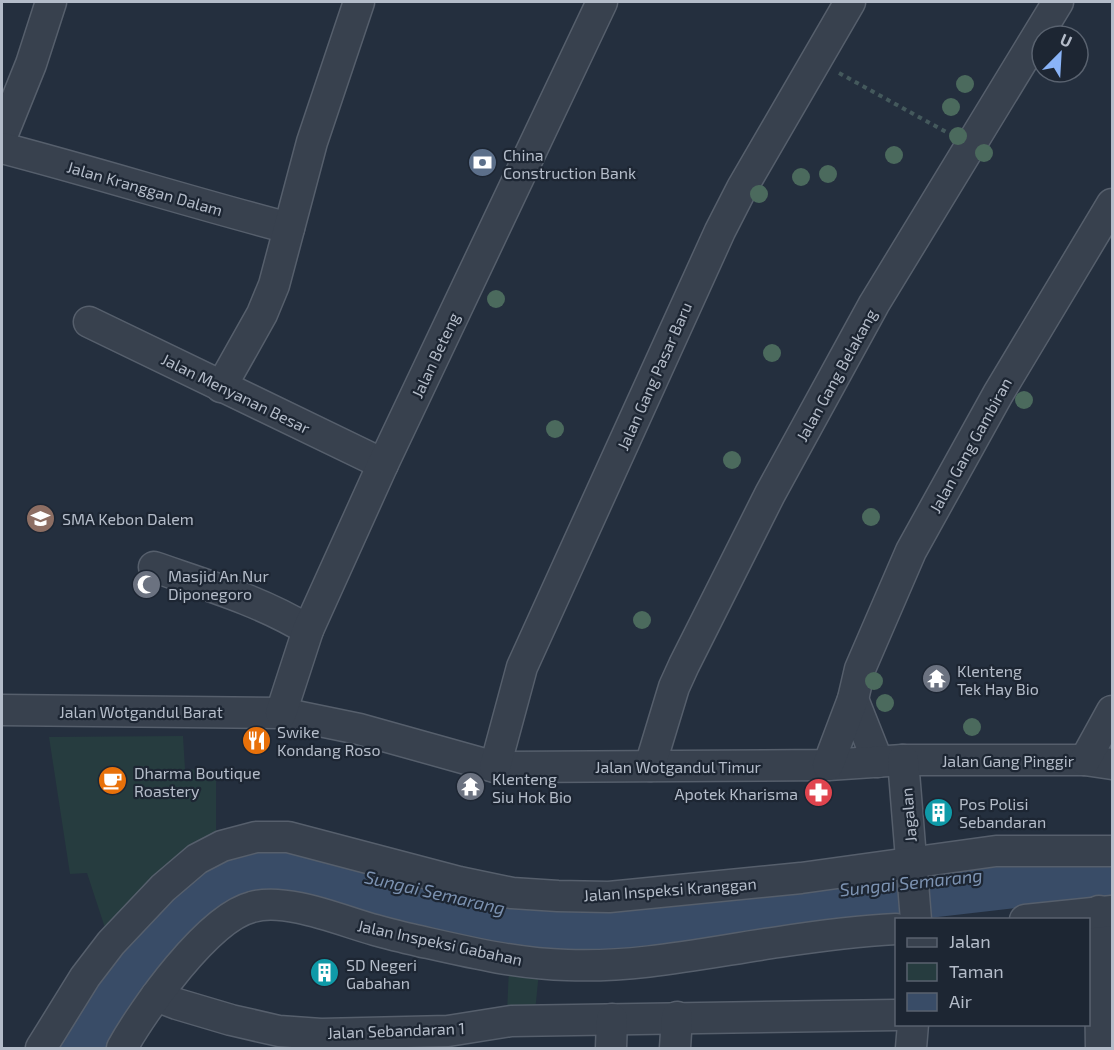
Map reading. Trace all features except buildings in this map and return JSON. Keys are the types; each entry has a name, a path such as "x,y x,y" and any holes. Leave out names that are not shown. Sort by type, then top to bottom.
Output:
{"street":[{"path":"2,136 31,64 51,2"},
{"path":"221,387 262,314 274,285 312,142 359,2"},
{"name":"Jalan Beteng","path":"280,713 308,630 383,464 602,2"},
{"name":"Jalan Gang Pasar Baru","path":"495,767 522,667 720,231 815,59 850,2"},
{"name":"Jalan Gang Belakang","path":"650,766 674,687 770,495 874,304 1058,2"},
{"name":"Jalan Kranggan Dalam","path":"2,148 289,228"},
{"name":"Jalan Gang Gambiran","path":"828,765 853,699 860,669 911,551 998,394 1113,204"},
{"name":"Jalan Menyanan Besar","path":"89,322 383,464"},
{"path":"154,567 242,598 290,619 308,630"},
{"path":"853,699 890,761"},
{"name":"Jalan Wotgandul Barat","path":"2,710 280,713"},
{"path":"1099,762 1113,711"},
{"name":"Jalan Wotgandul Timur","path":"280,713 359,729 495,767 828,765 890,761"},
{"name":"Jalan Gang Pinggir","path":"890,761 1099,762"},
{"name":"Jagalan","path":"890,761 912,866 916,918"},
{"name":"Jalan Inspeksi Kranggan","path":"41,1048 85,976 111,943 162,888 196,859 222,846 256,837 288,837 459,882 512,893 609,897 912,866 996,852 1113,851"},
{"name":"Jalan Inspeksi Gabahan","path":"122,1048 156,996 195,949 235,914 250,907 263,905 278,904 331,916 376,930 477,954 566,966 651,962 860,931 895,929"},
{"path":"1043,918 1106,911 1101,1048"},
{"name":"Jalan Sebandaran 1","path":"156,996 231,1020 279,1031 447,1040 511,1021 612,1034 677,1017 895,1015"},
{"path":"675,1048 677,1017"},
{"path":"911,1048 913,1026"}],"path":[{"path":"815,59 970,145"}],"green space":[{"path":"183,736 185,769 216,771 216,839 107,934 87,873 70,874 49,737"},
{"path":"509,968 539,972 535,1012 507,1012"}],"water":[{"name":"Sungai Semarang","path":"273,845 455,890 933,872 1013,864 1112,866 1112,900 1042,905 929,918 895,918 895,922 574,959 267,894 111,1048 50,1048 125,938 219,857"}],"place":[{"name":"China Construction Bank","path":"482,163"},
{"name":"SMA Kebon Dalem","path":"41,518"},
{"name":"Masjid An Nur Diponegoro","path":"147,584"},
{"name":"Klenteng Tek Hay Bio","path":"936,679"},
{"name":"Swike Kondang Roso","path":"256,740"},
{"name":"Dharma Boutique Roastery","path":"113,781"},
{"name":"Klenteng Siu Hok Bio","path":"471,787"},
{"name":"Apotek Kharisma","path":"819,793"},
{"name":"Pos Polisi Sebandaran","path":"938,812"},
{"name":"SD Negeri Gabahan","path":"325,973"}]}
